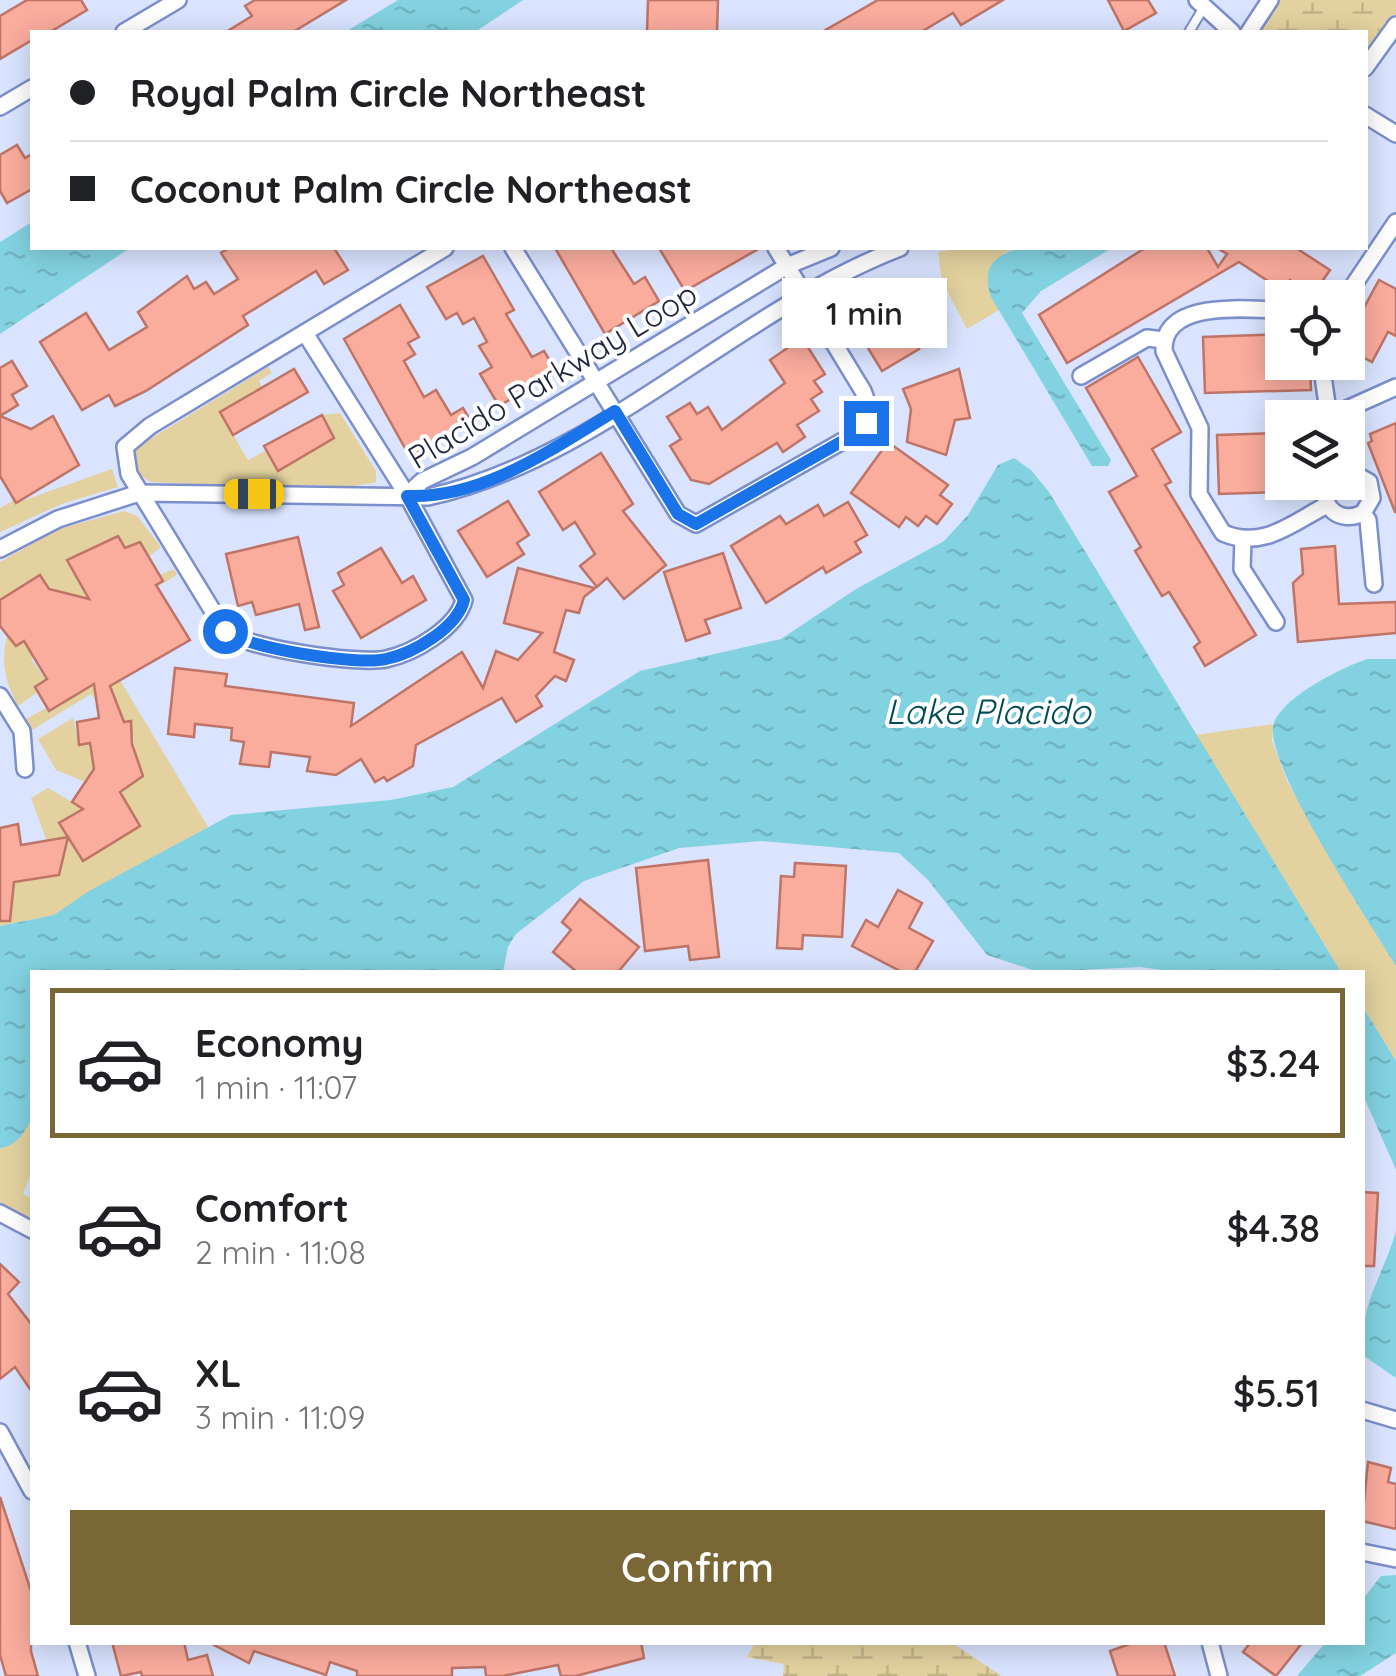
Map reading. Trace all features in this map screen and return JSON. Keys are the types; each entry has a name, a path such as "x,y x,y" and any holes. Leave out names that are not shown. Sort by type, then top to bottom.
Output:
{"street":[{"path":"127,30 178,0"},
{"path":"1251,30 1270,0"},
{"path":"1200,4 1230,30"},
{"path":"1368,64 1396,25"},
{"path":"0,107 30,89"},
{"path":"1368,117 1396,134"},
{"path":"1354,280 1368,251 1396,222"},
{"path":"304,333 460,587 460,615 399,656 368,661 234,638 139,493 125,459 125,447 134,436 304,333 442,250"},
{"path":"514,250 678,514 696,524 855,434 866,423 870,409 777,250"},
{"name":"Placido Parkway Loop","path":"407,496 422,481 472,457 787,266 827,250"},
{"name":"Placido Parkway Loop","path":"0,550 58,520 139,493 407,496 444,493 498,476 615,411 805,295 896,250"},
{"path":"1265,310 1212,310 1184,318 1172,326 1164,340 1167,363 1200,428 1199,494 1223,533 1244,540 1267,538 1327,505"},
{"path":"1081,376 1147,338 1164,340"},
{"path":"1365,401 1396,387"},
{"path":"1327,505 1348,518 1363,512 1372,498 1370,482 1365,479"},
{"path":"1327,500 1327,505"},
{"path":"1363,512 1368,520 1374,584"},
{"path":"1244,540 1242,569 1276,622"},
{"path":"0,696 22,731 25,769"},
{"path":"0,1214 30,1229"},
{"path":"1365,1411 1396,1420"},
{"path":"0,1432 30,1487"},
{"path":"1365,1553 1396,1559"},
{"path":"78,1645 86,1676"},
{"path":"1211,1645 1220,1676"}],"lane":[{"path":"1190,30 1200,4"}],"green space":[{"path":"1270,0 1396,0 1396,25 1368,64 1368,30 1250,30"},
{"path":"1012,250 1004,253 991,297 999,310 967,329 942,281 938,252"},
{"path":"268,367 272,373 259,381 262,387 220,412 248,460 267,450 279,470 334,438 322,415 340,413 376,471 376,482 348,486 248,486 151,482 139,475 131,454 134,449"},
{"path":"112,469 118,487 64,503 0,532 0,508 14,500 16,503"},
{"path":"124,511 137,516 161,547 150,556 140,542 125,548 118,537 67,560 100,617 162,582 159,575 174,569 177,575 89,628 208,827 54,915 0,926 0,900 13,896 7,884 59,875 31,798 48,788 72,802 112,800 85,782 56,770 38,739 73,718 79,744 93,742 94,773 137,766 131,722 124,722 112,693 97,702 91,694 32,730 26,719 61,700 35,657 31,659 49,684 18,706 5,673 5,646 7,637 17,646 51,625 49,589 40,576 0,600 0,562 58,529"},
{"path":"1273,724 1272,741 1287,781 1396,966 1396,1061 1365,1010 1365,970 1340,970 1195,735"},
{"path":"30,1121 30,1176 23,1194 30,1197 30,1219 0,1204 0,1148 23,1133"},
{"path":"754,1645 955,1645 1002,1676 783,1676 784,1664 747,1657"}],"water":[{"path":"398,0 523,0 478,30 348,30"},
{"path":"30,223 30,250 127,250 0,334 0,242"},
{"path":"1014,250 1109,250 1041,291 1022,313 1111,460 1108,466 1092,466 991,297 988,272 1001,256"},
{"name":"Lake Placido","path":"1014,458 1031,470 1049,492 1340,970 1033,970 987,955 928,880 899,853 761,841 679,848 584,881 516,934 508,947 503,970 30,970 30,1121 16,1141 0,1148 0,926 54,915 89,891 231,815 391,800 453,787 640,671 781,639 856,589 944,541 968,515 998,465"},
{"path":"1367,659 1396,659 1396,966 1300,805 1274,742 1274,723 1289,703 1329,676"},
{"path":"1365,1010 1396,1061 1396,1170 1365,1100"},
{"path":"1396,1231 1396,1378 1365,1357 1368,1307"},
{"path":"1396,1575 1396,1653 1360,1676 1297,1676 1323,1645 1365,1645 1365,1596 1381,1576"}],"building":[{"path":"27,0 81,0 87,10 53,30 30,30 30,41 0,59 0,16"},
{"path":"255,0 346,0 296,30 229,30 252,16 245,6"},
{"path":"648,0 718,0 717,30 647,30"},
{"path":"878,0 1003,0 961,25 953,13 924,30 826,30"},
{"path":"1108,0 1148,0 1156,13 1123,30"},
{"path":"17,145 25,158 30,155 30,190 7,203 0,191 0,155"},
{"path":"335,250 348,270 324,284 316,271 243,316 248,325 146,391 115,406 109,395 82,410 40,342 86,313 109,350 147,327 138,312 187,276 194,289 206,282 214,294 238,279 221,253"},
{"path":"556,250 612,250 634,284 645,277 659,301 605,334"},
{"path":"660,250 757,250 685,291"},
{"path":"1142,250 1208,250 1218,267 1227,254 1220,250 1299,250 1330,270 1323,280 1266,280 1239,262 1067,363 1039,315"},
{"path":"483,256 514,310 506,314 532,357 544,351 557,372 499,406 480,374 492,367 479,346 487,342 474,318 463,324 457,313 446,319 427,287"},
{"path":"909,280 936,323 912,338 919,349 882,371 849,317"},
{"path":"1379,280 1396,289 1396,336 1388,332 1372,362 1365,358 1365,306"},
{"path":"400,305 419,337 408,343 415,354 404,361 424,397 436,390 451,415 463,408 471,421 410,457 344,339"},
{"path":"1265,335 1265,380 1311,380 1311,390 1205,393 1203,337"},
{"path":"802,338 825,374 814,381 822,392 811,399 819,411 797,425 805,437 783,452 777,443 709,484 691,480 670,446 681,439 667,417 690,403 697,414 708,407 722,430 785,383 770,360"},
{"path":"1138,357 1181,432 1152,449 1171,482 1165,485 1256,635 1205,666 1194,647 1200,642 1169,592 1162,596 1135,551 1141,547 1109,492 1137,476 1086,388"},
{"path":"12,361 27,386 12,395 18,405 0,416 0,368"},
{"path":"294,369 308,392 233,435 220,412"},
{"path":"959,369 970,418 955,420 946,455 907,442 911,409 903,389"},
{"path":"322,415 334,438 278,471 264,446"},
{"path":"0,416 31,429 53,416 79,465 16,503 0,476"},
{"path":"1396,423 1395,512 1368,443 1372,441 1370,434"},
{"path":"1265,434 1265,493 1219,494 1217,435"},
{"path":"888,442 948,485 940,495 952,504 937,524 926,516 918,526 906,517 899,527 851,493"},
{"path":"601,453 633,504 623,511 666,565 624,599 607,578 597,587 580,566 595,554 575,522 563,530 539,492"},
{"path":"508,501 529,535 517,543 524,554 487,577 458,531"},
{"path":"848,502 867,535 855,542 861,552 826,573 823,567 766,603 731,546 780,516 786,524 818,505 824,516"},
{"path":"118,536 125,548 140,542 163,581 156,585 190,640 110,686 124,722 131,721 132,744 143,776 120,792 140,826 83,861 59,823 83,809 72,802 94,769 90,743 79,745 77,722 99,718 94,684 49,711 35,687 47,679 24,641 16,646 0,626 0,600 40,575 49,589 89,599 67,560"},
{"path":"298,537 319,627 305,630 299,604 256,615 252,602 238,606 226,554"},
{"path":"1335,546 1339,604 1396,602 1396,633 1298,642 1293,583 1303,574 1301,549"},
{"path":"381,548 402,583 413,576 426,600 361,638 333,591 344,585 338,573"},
{"path":"723,553 741,608 705,620 710,633 686,641 664,572"},
{"path":"518,568 595,588 584,597 579,613 566,610 554,652 574,660 566,681 555,676 536,696 542,706 516,722 502,698 416,745 413,766 387,781 384,777 375,782 361,759 336,775 307,771 310,757 271,752 269,767 240,764 244,742 231,740 232,728 195,724 194,737 168,734 175,668 227,674 225,686 354,703 351,726 462,652 483,688 496,651 518,660 542,633 504,623"},
{"path":"18,824 21,845 68,837 59,875 14,882 10,921 0,921 0,828"},
{"path":"708,860 719,957 690,960 688,946 645,951 636,868"},
{"path":"795,863 846,866 842,937 803,935 802,949 777,948 781,876 794,877"},
{"path":"898,890 922,903 909,928 933,941 916,970 898,970 852,946 866,920 878,927"},
{"path":"580,899 639,947 620,970 575,970 553,952 571,930 562,922"},
{"path":"1365,1192 1378,1193 1374,1266 1365,1266"},
{"path":"0,1264 19,1282 8,1294 30,1322 30,1389 15,1367 0,1379"},
{"path":"1368,1462 1391,1468 1388,1482 1396,1484 1396,1529 1365,1522"},
{"path":"0,1497 30,1588 30,1645 38,1676 6,1676 0,1655"},
{"path":"113,1645 185,1645 188,1660 207,1655 213,1676 142,1676 141,1672 121,1676"},
{"path":"214,1645 642,1645 644,1658 576,1676 561,1676 558,1665 503,1676 486,1676 485,1667 452,1668 452,1676 357,1676 357,1671 330,1662 326,1675 254,1651 249,1663"},
{"path":"1127,1645 1165,1645 1175,1676 1118,1676 1110,1651"},
{"path":"1249,1645 1301,1645 1276,1676 1243,1652"}],"route":[{"path":"225,631 248,642 368,661 399,656 448,627 460,615 464,600 407,496 460,490 498,476 532,461 615,411 678,514 684,522 696,524 708,521 855,434 866,423"}]}
